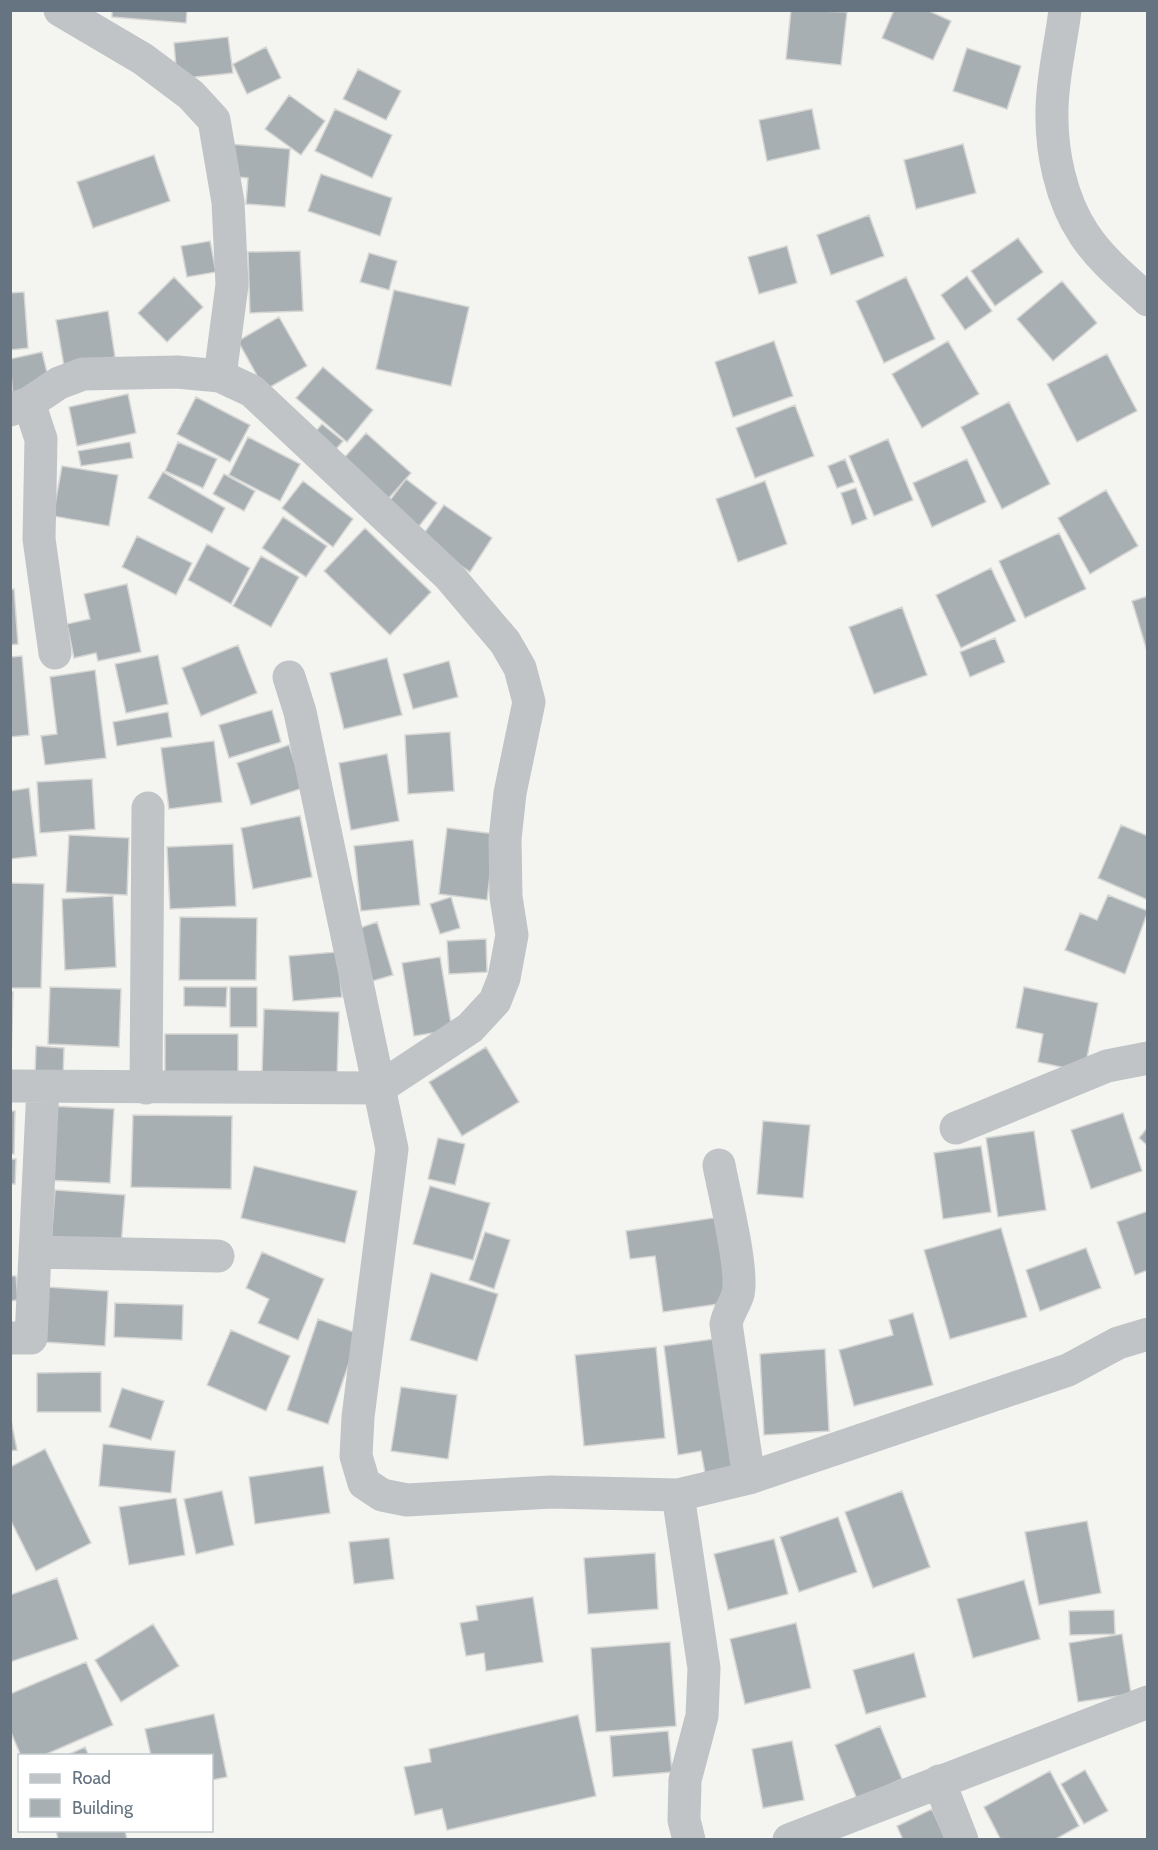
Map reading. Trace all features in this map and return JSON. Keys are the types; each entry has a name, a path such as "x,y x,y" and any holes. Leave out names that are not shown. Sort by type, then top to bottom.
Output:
{"street":[{"path":"60,10 143,59 191,95 214,120 228,202 232,285 220,376"},
{"path":"1064,11 1052,111 1055,158 1068,203 1084,234 1107,262 1148,300"},
{"path":"10,1086 379,1088 470,1028 495,1001 504,978 512,935 506,897 505,839 510,793 529,702 520,669 505,642 449,576 252,390 220,376 177,372 83,374 59,383 20,407 41,438 39,539 55,652"},
{"path":"289,677 300,712 392,1149 358,1417 356,1456 364,1483 382,1494 407,1500 550,1492 678,1495 749,1478 1068,1370 1118,1343 1148,1334"},
{"path":"146,1088 148,808"},
{"path":"956,1128 1107,1066 1148,1058"},
{"path":"10,1338 31,1338 43,1087"},
{"path":"719,1165 739,1276 738,1295 729,1309 726,1324 749,1478"},
{"path":"36,1252 218,1256"},
{"path":"678,1495 704,1668 702,1716 685,1780 684,1820 689,1839"},
{"path":"789,1839 1148,1702"},
{"path":"939,1781 962,1839"}],"building":[{"path":"112,10 187,10 186,23 112,17"},
{"path":"791,10 847,12 841,65 786,59"},
{"path":"894,10 927,10 951,21 933,60 882,38"},
{"path":"228,37 233,73 177,79 174,43"},
{"path":"266,47 281,78 247,94 233,64"},
{"path":"967,48 1021,66 1007,109 953,91"},
{"path":"358,69 401,91 386,120 343,99"},
{"path":"289,95 325,121 301,155 265,129"},
{"path":"335,109 392,135 372,178 315,151"},
{"path":"812,109 820,149 767,161 759,120"},
{"path":"229,144 290,149 285,207 246,204 248,178 227,176"},
{"path":"963,144 976,193 916,209 904,160"},
{"path":"154,155 170,201 93,228 77,182"},
{"path":"321,174 392,198 380,236 308,211"},
{"path":"869,215 884,256 831,275 817,235"},
{"path":"1018,238 1043,272 995,306 971,271"},
{"path":"210,241 216,272 187,277 181,246"},
{"path":"787,246 797,283 759,294 748,257"},
{"path":"300,251 303,311 250,313 248,252"},
{"path":"369,253 397,261 389,290 360,282"},
{"path":"967,276 992,311 965,330 941,295"},
{"path":"174,277 203,307 167,342 138,313"},
{"path":"906,277 935,339 884,363 856,301"},
{"path":"1062,281 1097,323 1053,361 1017,319"},
{"path":"394,290 469,307 451,386 376,369"},
{"path":"24,292 28,348 10,350 10,293"},
{"path":"108,311 115,357 64,366 56,320"},
{"path":"279,317 307,366 265,390 238,341"},
{"path":"774,341 793,396 733,417 715,362"},
{"path":"948,341 979,394 922,428 892,374"},
{"path":"42,352 51,389 13,397 10,359"},
{"path":"1107,354 1137,411 1077,442 1047,384"},
{"path":"323,367 373,410 347,442 296,398"},
{"path":"128,394 136,433 77,446 69,407"},
{"path":"196,397 250,425 230,462 177,434"},
{"path":"1009,402 1050,484 1002,509 961,427"},
{"path":"795,405 814,456 755,478 736,428"},
{"path":"322,424 343,441 330,456 310,438"},
{"path":"366,433 411,473 381,507 337,466"},
{"path":"248,437 300,464 280,501 229,475"},
{"path":"888,439 913,500 874,516 849,456"},
{"path":"130,442 133,458 81,466 78,451"},
{"path":"178,442 217,459 203,488 165,471"},
{"path":"845,459 854,482 837,488 828,466"},
{"path":"967,459 986,502 932,527 913,483"},
{"path":"62,466 118,475 109,526 53,516"},
{"path":"163,472 225,508 212,533 148,498"},
{"path":"224,474 255,491 244,511 213,494"},
{"path":"406,479 437,503 413,534 382,511"},
{"path":"303,481 353,519 333,547 282,508"},
{"path":"765,481 787,544 738,562 716,499"},
{"path":"856,488 867,519 852,525 841,493"},
{"path":"1106,490 1138,546 1090,574 1058,518"},
{"path":"444,505 492,538 470,572 420,539"},
{"path":"283,517 327,546 306,577 262,548"},
{"path":"365,528 431,592 390,635 324,571"},
{"path":"1059,533 1086,589 1025,618 999,561"},
{"path":"137,536 192,563 176,595 122,567"},
{"path":"207,544 250,568 231,604 188,580"},
{"path":"261,556 299,577 271,627 233,606"},
{"path":"991,568 1016,621 961,648 936,595"},
{"path":"127,584 141,652 98,661 96,653 74,658 67,624 90,619 84,594"},
{"path":"14,589 18,644 10,645 10,590"},
{"path":"1148,596 1148,650 1147,651 1132,601"},
{"path":"902,607 927,675 874,694 849,627"},
{"path":"995,638 1005,662 970,677 960,652"},
{"path":"238,645 257,693 201,716 182,668"},
{"path":"158,655 168,704 126,713 115,664"},
{"path":"22,656 29,735 10,737 10,657"},
{"path":"387,658 402,715 344,729 330,673"},
{"path":"449,661 458,697 413,709 403,674"},
{"path":"95,670 106,758 45,765 41,736 57,734 50,677"},
{"path":"272,710 281,742 229,758 219,725"},
{"path":"168,712 172,737 117,746 113,722"},
{"path":"450,732 454,791 408,794 405,735"},
{"path":"214,741 222,802 169,809 161,748"},
{"path":"289,745 303,788 251,805 237,763"},
{"path":"387,754 399,821 351,830 339,763"},
{"path":"92,779 95,829 40,833 37,782"},
{"path":"29,788 37,856 10,859 10,791"},
{"path":"300,816 312,877 253,889 241,828"},
{"path":"1121,825 1148,836 1148,900 1098,878"},
{"path":"447,828 495,834 487,900 439,894"},
{"path":"69,835 129,838 127,895 66,892"},
{"path":"413,840 420,905 361,911 354,846"},
{"path":"233,844 236,906 170,909 167,847"},
{"path":"10,883 44,884 41,988 10,988"},
{"path":"1108,895 1148,911 1125,974 1065,950 1080,913 1097,920"},
{"path":"113,896 116,967 65,970 62,899"},
{"path":"451,897 460,928 440,934 430,904"},
{"path":"180,917 257,918 256,980 179,980"},
{"path":"377,922 393,975 369,982 354,930"},
{"path":"486,939 487,972 449,974 447,941"},
{"path":"337,952 342,997 293,1001 289,956"},
{"path":"440,957 452,1030 414,1036 402,963"},
{"path":"50,987 121,989 119,1047 48,1044"},
{"path":"184,987 227,987 226,1007 184,1006"},
{"path":"230,987 257,987 257,1027 230,1027"},
{"path":"1024,987 1098,1003 1084,1072 1038,1062 1043,1034 1016,1028"},
{"path":"10,992 13,992 11,1060 10,1060"},
{"path":"264,1009 339,1012 337,1077 262,1074"},
{"path":"165,1034 238,1034 238,1076 165,1076"},
{"path":"36,1046 64,1048 63,1078 35,1077"},
{"path":"486,1047 519,1102 462,1136 429,1082"},
{"path":"48,1106 114,1109 110,1183 44,1180"},
{"path":"10,1111 15,1111 14,1154 10,1154"},
{"path":"1123,1113 1142,1171 1091,1189 1071,1130"},
{"path":"133,1115 232,1116 231,1189 131,1187"},
{"path":"763,1121 810,1125 803,1198 757,1194"},
{"path":"1148,1127 1148,1146 1139,1138"},
{"path":"1034,1131 1046,1210 998,1217 986,1138"},
{"path":"438,1138 465,1144 455,1185 428,1179"},
{"path":"981,1146 991,1212 943,1219 934,1153"},
{"path":"10,1159 16,1159 15,1184 10,1184"},
{"path":"254,1166 357,1191 345,1243 241,1218"},
{"path":"430,1186 490,1203 473,1260 413,1244"},
{"path":"55,1190 125,1195 120,1259 50,1255"},
{"path":"1148,1211 1148,1270 1135,1275 1117,1222"},
{"path":"720,1217 732,1302 663,1312 655,1256 630,1259 626,1231"},
{"path":"1001,1228 1027,1317 950,1339 924,1250"},
{"path":"485,1232 510,1240 494,1289 469,1280"},
{"path":"1086,1248 1101,1288 1040,1311 1026,1270"},
{"path":"262,1252 324,1279 298,1340 258,1323 269,1299 246,1288"},
{"path":"431,1273 498,1294 477,1361 410,1340"},
{"path":"10,1276 16,1276 18,1300 10,1301"},
{"path":"47,1287 108,1291 105,1346 44,1342"},
{"path":"115,1303 183,1305 182,1340 114,1337"},
{"path":"913,1313 933,1385 854,1406 839,1350 893,1335 889,1320"},
{"path":"318,1319 359,1334 328,1424 287,1410"},
{"path":"231,1330 290,1356 266,1411 207,1385"},
{"path":"721,1338 737,1468 705,1473 701,1451 678,1455 664,1346"},
{"path":"656,1347 665,1438 584,1446 575,1355"},
{"path":"825,1349 829,1431 764,1435 760,1354"},
{"path":"101,1372 101,1412 37,1412 37,1373"},
{"path":"401,1387 457,1395 448,1459 391,1451"},
{"path":"122,1388 164,1401 151,1440 109,1427"},
{"path":"10,1415 17,1450 10,1451"},
{"path":"103,1444 175,1451 171,1493 99,1486"},
{"path":"45,1449 91,1543 36,1571 10,1519 10,1467"},
{"path":"323,1466 330,1513 255,1524 249,1477"},
{"path":"222,1491 234,1545 196,1554 184,1499"},
{"path":"902,1491 930,1567 873,1588 845,1512"},
{"path":"176,1498 185,1555 129,1565 119,1507"},
{"path":"838,1517 857,1572 799,1592 780,1537"},
{"path":"1087,1521 1101,1593 1039,1605 1025,1532"},
{"path":"389,1538 394,1579 354,1584 349,1542"},
{"path":"774,1539 788,1594 728,1610 714,1554"},
{"path":"655,1553 658,1609 588,1614 584,1558"},
{"path":"57,1578 78,1639 10,1662 10,1595"},
{"path":"1024,1580 1040,1639 973,1658 957,1599"},
{"path":"533,1597 543,1662 486,1671 484,1653 466,1656 460,1623 478,1620 476,1606"},
{"path":"1114,1610 1115,1634 1070,1635 1069,1611"},
{"path":"796,1623 811,1688 745,1704 730,1639"},
{"path":"153,1624 179,1666 121,1702 95,1660"},
{"path":"1122,1634 1131,1694 1078,1702 1069,1643"},
{"path":"670,1642 676,1726 596,1732 591,1648"},
{"path":"914,1653 926,1697 866,1714 853,1670"},
{"path":"86,1662 113,1725 47,1754 20,1754 10,1730 10,1694"},
{"path":"214,1714 227,1777 213,1780 213,1754 151,1754 145,1729"},
{"path":"578,1715 596,1796 447,1830 442,1809 415,1815 404,1767 431,1762 429,1749"},
{"path":"880,1726 902,1779 857,1799 835,1745"},
{"path":"668,1731 672,1772 613,1777 610,1736"},
{"path":"792,1741 804,1800 763,1808 752,1749"},
{"path":"85,1747 88,1754 69,1754"},
{"path":"1085,1770 1108,1811 1084,1824 1061,1784"},
{"path":"1050,1771 1079,1826 1054,1840 1001,1840 984,1807"},
{"path":"932,1809 946,1840 903,1840 897,1826"},
{"path":"56,1832 125,1832 127,1840 58,1840"}]}
